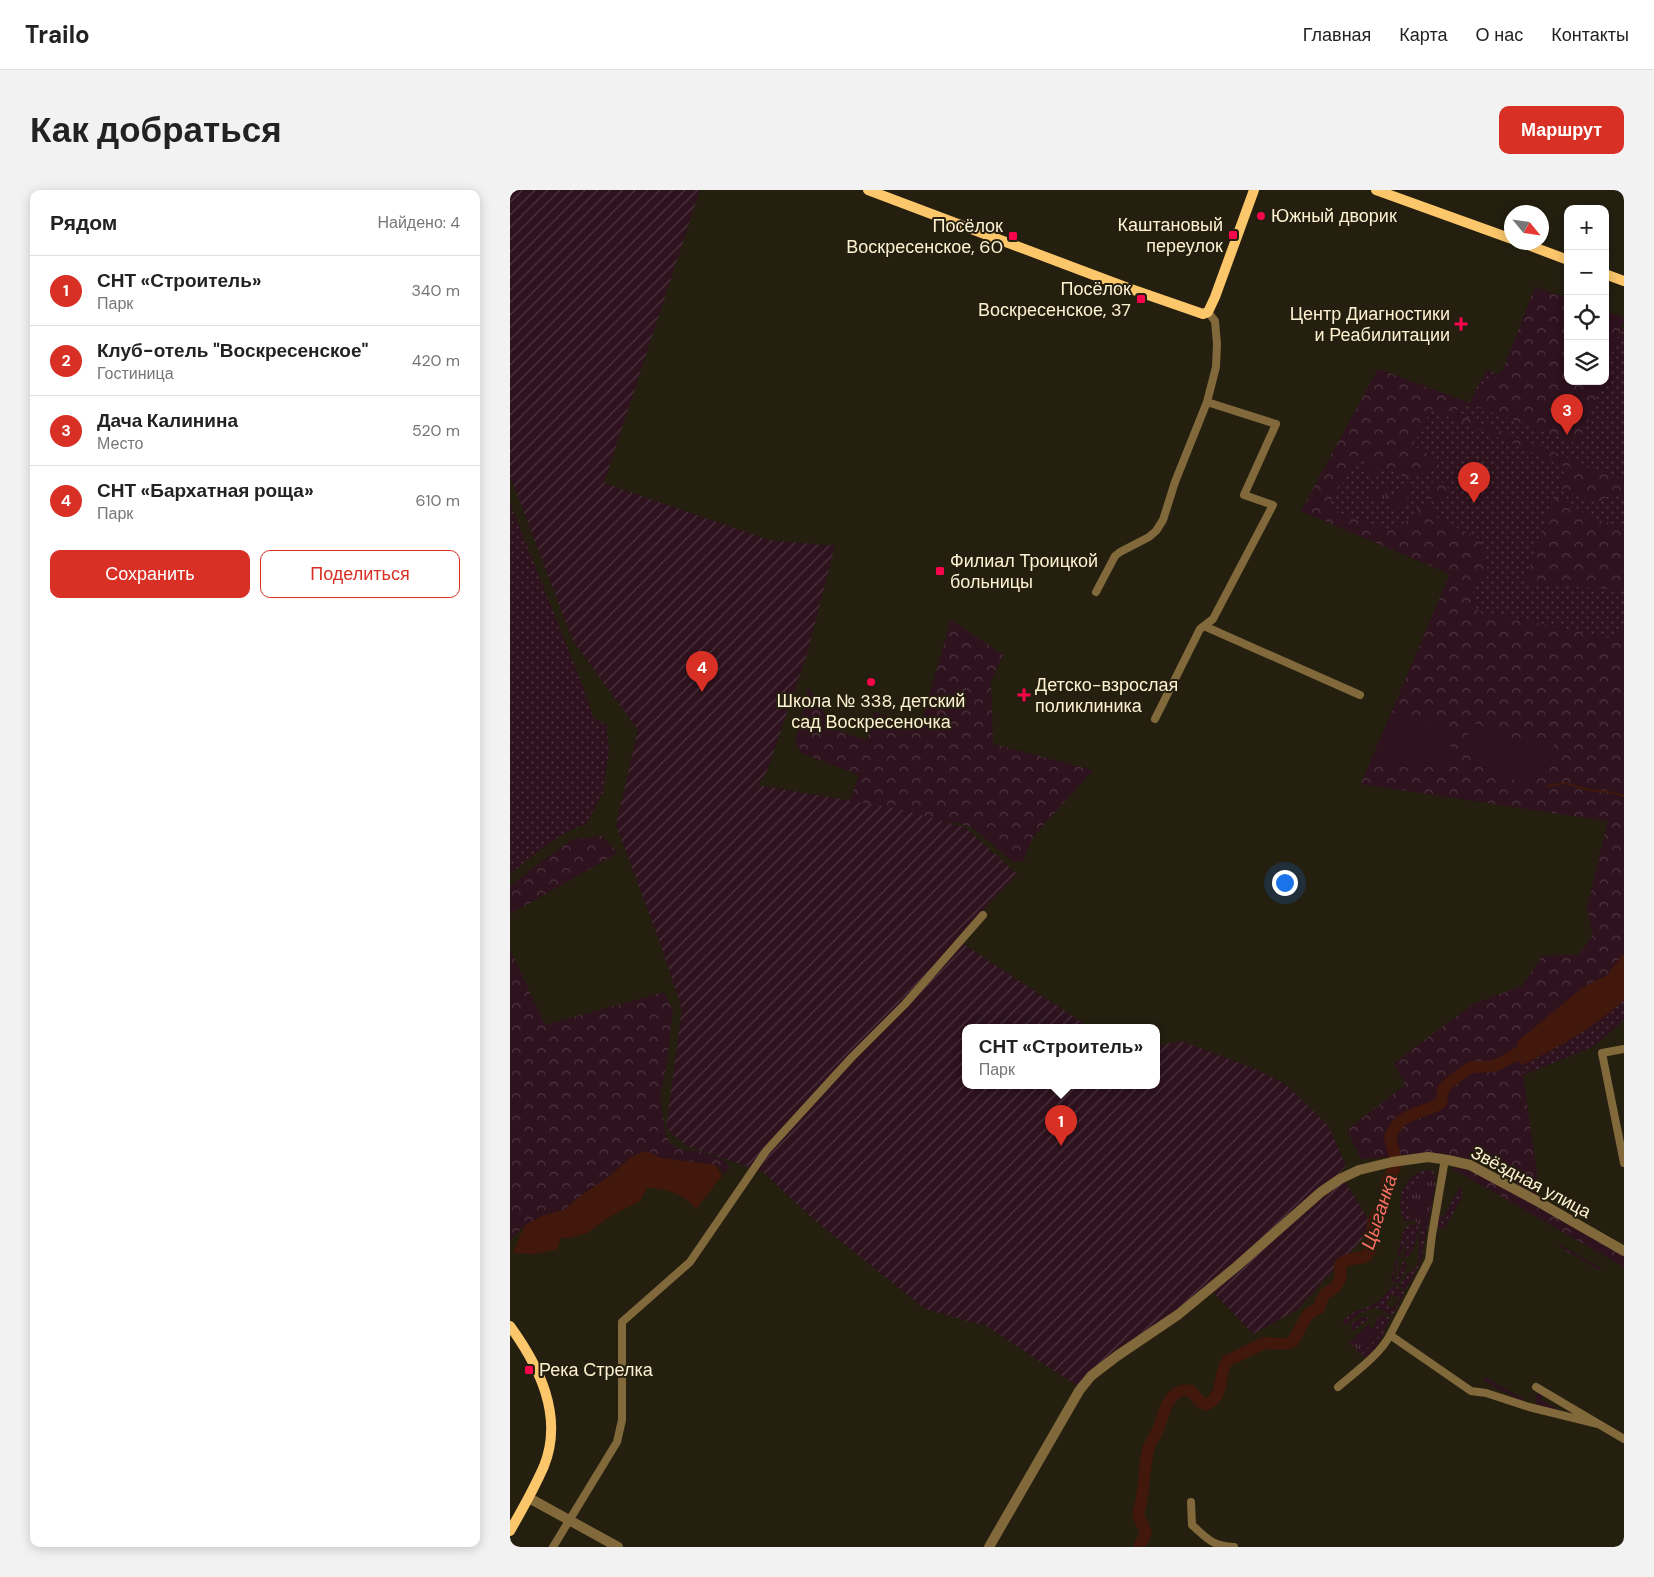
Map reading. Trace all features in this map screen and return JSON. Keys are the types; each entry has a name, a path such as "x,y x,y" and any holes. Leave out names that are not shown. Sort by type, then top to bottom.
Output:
{"main road":[{"path":"868,190 1203,314 1208,312 1254,190"},
{"path":"1376,190 1504,237"},
{"path":"1541,250 1564,258"},
{"path":"1609,275 1624,281"},
{"path":"510,1326 536,1366 551,1411 551,1437 545,1464 529,1498 510,1531"}],"street":[{"path":"1096,592 1115,556 1149,537 1159,525 1207,402 1216,367 1215,321 1208,312"},
{"path":"1155,719 1200,629 1213,619 1273,506 1244,495 1276,424 1207,402"},
{"path":"1204,626 1360,695"},
{"path":"553,1547 617,1442 622,1420 622,1322 690,1262 766,1151 852,1057 905,1004 983,915"},
{"path":"1624,1049 1602,1053 1624,1163"},
{"name":"Звёздная улица","path":"989,1547 1079,1391 1091,1376 1179,1314 1321,1192 1340,1179 1360,1170 1418,1158 1445,1159 1470,1165 1624,1251"},
{"path":"1338,1387 1387,1342 1429,1260 1445,1159"},
{"path":"1390,1336 1471,1391 1486,1393 1529,1407 1598,1424"},
{"path":"1536,1387 1624,1439"},
{"path":"529,1498 618,1547"},
{"path":"1191,1502 1192,1525 1212,1543 1219,1546 1234,1547"}],"green space":[{"path":"510,190 700,190 604,483 769,540 835,546 807,654 767,771 758,785 900,809 966,828 1017,874 956,939 1084,1024 962,1024 962,1089 1160,1089 1160,1045 1182,1041 1260,1071 1285,1084 1328,1125 1346,1166 1340,1173 1373,1227 1297,1310 1253,1334 1208,1287 1082,1389 986,1326 925,1309 812,1218 763,1172 685,1145 666,1128 682,1009 660,943 616,825 638,730 573,641 510,476"},
{"path":"1535,287 1564,297 1564,385 1601,385 1580,445 1470,404 1452,412 1624,480 1624,498 1612,494 1597,503 1559,488 1568,468 1432,409 1413,445 1425,452 1443,469 1404,477 1364,456 1336,491 1328,507 1353,519 1392,530 1410,519 1421,505 1435,508 1436,517 1480,539 1489,574 1472,586 1476,610 1614,639 1624,622 1624,953 1607,975 1582,988 1518,1041 1538,1180 1536,1195 1476,1160 1440,1153 1361,1159 1347,1130 1405,1085 1394,1063 1473,1004 1522,986 1542,956 1579,955 1593,935 1587,908 1608,821 1361,784 1450,574 1301,511 1378,369 1470,403 1503,369"},
{"path":"1609,312 1624,318 1609,362"},
{"path":"1619,327 1624,329 1624,1020 1593,1047 1506,1082 1473,1004 1522,986 1542,956 1579,955 1593,935 1587,908 1608,821 1361,784 1450,574 1301,511 1378,369 1470,403 1486,370 1498,374 1520,388 1564,384 1609,385 1609,343"},
{"path":"1367,458 1382,467 1377,477 1361,468"},
{"path":"1440,480 1448,488 1442,500 1429,498 1429,484"},
{"path":"1404,483 1413,488 1400,511 1386,504"},
{"path":"1396,486 1382,502 1363,491"},
{"path":"1554,496 1593,518 1624,528 1624,590 1524,583"},
{"path":"510,503 582,684 594,719 606,724 609,750 603,792 586,825 577,827 557,838 510,874"},
{"path":"951,620 1003,655 991,682 993,744 1093,770 1033,837 1023,861 1013,862 973,828 957,823 909,819 849,803 859,775 801,753 795,742 808,687 835,730 867,740 874,712 920,726"},
{"path":"1392,712 1415,722 1440,722 1448,736 1453,754 1440,766 1411,769 1372,758"},
{"path":"1469,722 1487,727 1511,742 1554,744 1545,777 1522,783 1472,762 1467,742"},
{"path":"602,836 618,853 510,914 510,886 573,839"},
{"path":"510,949 545,1025 664,992 673,1010 667,1063 660,1096 666,1135 671,1144 682,1150 700,1151 726,1161 729,1169 724,1174 715,1165 661,1158 631,1157 612,1174 564,1210 541,1216 524,1226 510,1240"},
{"path":"1455,1167 1479,1174 1624,1256 1624,1267 1453,1169"},
{"path":"1429,1170 1434,1172 1436,1177 1431,1173 1407,1205 1414,1221 1405,1222 1400,1206 1403,1189 1413,1176"},
{"path":"1424,1173 1431,1173 1436,1177 1429,1221 1427,1227 1422,1228 1411,1214 1408,1200 1412,1187"},
{"path":"1460,1186 1463,1195 1445,1228 1438,1228 1439,1216 1443,1218"},
{"path":"1429,1221 1420,1264 1406,1290 1399,1286 1406,1275 1416,1267 1418,1262 1420,1226 1422,1228 1427,1227"},
{"path":"1417,1223 1419,1225 1418,1234 1412,1252 1406,1258 1404,1257 1405,1245 1400,1256 1397,1256 1403,1231 1407,1226"},
{"path":"1559,1244 1601,1268 1599,1270 1558,1246"},
{"path":"1396,1260 1399,1260 1394,1279 1396,1280 1403,1261 1405,1261 1407,1266 1398,1284 1391,1281"},
{"path":"1394,1285 1405,1292 1400,1302 1399,1298 1392,1294 1386,1305 1393,1308 1397,1302 1399,1304 1392,1316 1377,1308 1373,1308 1360,1314 1345,1326 1343,1321 1349,1315 1378,1302"},
{"path":"1382,1315 1391,1318 1377,1346 1364,1358 1361,1354 1379,1336 1373,1329 1378,1317"},
{"path":"1362,1317 1370,1318 1351,1333 1352,1323"},
{"path":"1368,1324 1379,1335 1373,1342 1360,1332"},
{"path":"1360,1332 1373,1342 1361,1354 1349,1342"},
{"path":"1485,1377 1525,1400 1524,1402 1483,1381"},
{"path":"1538,1394 1543,1395 1541,1400 1562,1412 1537,1406 1535,1397"}],"shaded area":[{"path":"1624,953 1624,1000 1576,1036 1522,1065 1514,1057 1518,1041 1582,988 1607,975"},
{"path":"646,1151 661,1158 716,1165 722,1176 696,1209 686,1199 674,1193 662,1189 647,1188 640,1201 611,1216 586,1234 561,1238 557,1250 533,1254 513,1253 524,1226 541,1216 564,1210 612,1174 631,1157"}],"waterway":[{"path":"1547,786 1565,783 1589,790 1624,796"},
{"name":"Цыганка","path":"1139,1547 1146,1533 1138,1515 1149,1448 1172,1397 1183,1391 1191,1391 1200,1402 1206,1405 1212,1401 1219,1391 1227,1361 1264,1343 1285,1344 1293,1341 1308,1314 1319,1308 1326,1293 1334,1288 1340,1280 1341,1264 1345,1261 1365,1257 1370,1251 1373,1222 1384,1204 1387,1182 1397,1163 1390,1138 1394,1129 1405,1118 1441,1103 1445,1086 1470,1068 1496,1065 1527,1047"}],"place":[{"name":"Южный дворик","path":"1261,216"},
{"name":"Каштановый переулок","path":"1233,235"},
{"name":"Посёлок Воскресенское, 60","path":"1013,236"},
{"name":"Посёлок Воскресенское, 37","path":"1141,299"},
{"name":"Центр Диагностики и Реабилитации","path":"1461,324"},
{"name":"Дача Калинина","path":"1567,435"},
{"name":"Клуб-отель \"Воскресенское\"","path":"1474,503"},
{"name":"Филиал Троицкой больницы","path":"940,571"},
{"name":"Школа № 338, детский сад Воскресеночка","path":"871,682"},
{"name":"СНТ «Бархатная роща»","path":"702,692"},
{"name":"Детско-взрослая поликлиника","path":"1024,695"},
{"name":"СНТ «Строитель»","path":"1061,1146"},
{"name":"Река Стрелка","path":"529,1370"}]}
